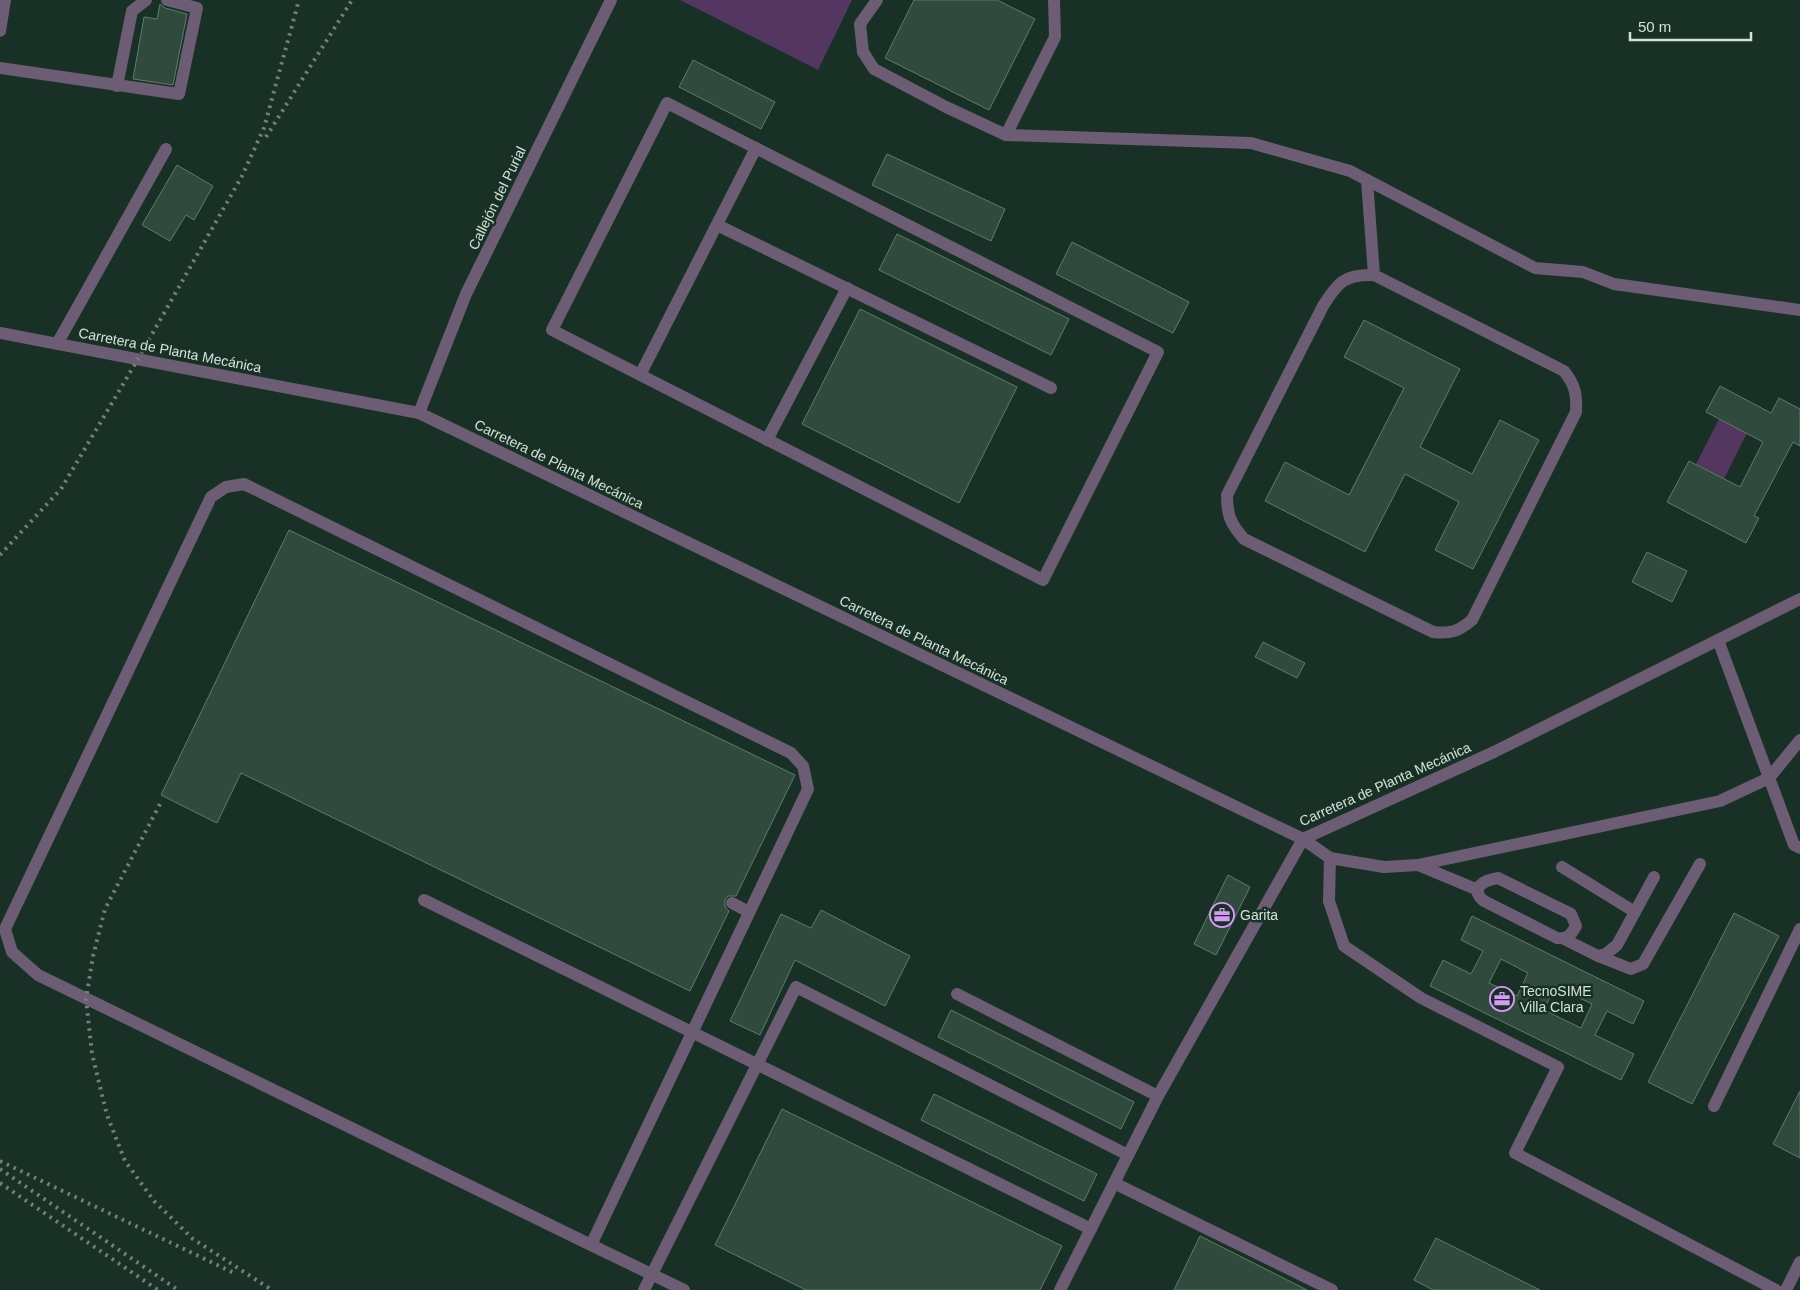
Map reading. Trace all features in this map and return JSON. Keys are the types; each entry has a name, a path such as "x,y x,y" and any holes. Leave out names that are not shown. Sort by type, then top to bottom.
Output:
{"street":[{"path":"0,31 5,0"},
{"path":"117,86 132,11 146,0"},
{"path":"0,68 179,94 197,8 167,0"},
{"name":"Callejón del Purial","path":"419,413 466,294 611,0"},
{"path":"877,0 860,24 863,52 874,69 946,107 1006,135 1251,143 1350,171 1535,268 1583,272 1614,284 1800,310"},
{"path":"1006,135 1055,37 1054,0"},
{"path":"667,103 1158,352 1043,580 640,375 552,330 667,103"},
{"path":"640,375 756,148"},
{"path":"57,344 166,149"},
{"path":"1367,180 1374,275"},
{"path":"717,225 1051,388"},
{"path":"1358,275 1374,275 1564,371 1573,383 1577,396 1576,412 1472,620 1461,629 1446,634 1433,632 1244,539 1232,526 1227,509 1227,495 1333,289 1344,280 1358,275"},
{"path":"768,440 847,288"},
{"name":"Carretera de Planta Mecánica","path":"0,333 419,413 1303,839 1494,752 1800,599"},
{"path":"591,1245 808,788 803,766 791,753 244,484 226,487 211,497 5,929 12,952 38,975 591,1245 684,1290"},
{"path":"1718,640 1794,845 1800,848"},
{"path":"1060,1290 1158,1096 1303,839 1330,858 1384,867 1418,865 1720,800 1769,778 1800,740"},
{"path":"1330,858 1329,901 1344,946 1421,998 1558,1067 1515,1153 1776,1290"},
{"path":"1564,939 1572,934 1576,926 1571,914 1498,878 1487,880 1481,884 1478,890 1479,897 1484,901 1557,938 1564,939 1598,956 1631,969 1643,964 1700,864"},
{"path":"1418,865 1478,890"},
{"path":"1562,867 1635,912"},
{"path":"1598,956 1606,954 1617,945 1654,877"},
{"path":"424,900 1091,1229"},
{"path":"732,903 749,912"},
{"path":"1714,1106 1800,929"},
{"path":"644,1290 796,987 1128,1154"},
{"path":"957,994 1158,1096"},
{"path":"1114,1183 1332,1290"},
{"path":"1786,1290 1800,1262"}],"shaded area":[{"path":"680,0 852,0 818,70"},
{"path":"1719,419 1747,433 1724,479 1696,464"}],"building":[{"path":"914,0 997,0 1035,19 989,110 885,58"},
{"path":"160,4 165,8 187,14 173,85 133,79 144,17 157,19"},
{"path":"693,60 775,102 761,129 679,87"},
{"path":"887,154 1005,209 991,241 872,185"},
{"path":"177,165 213,186 194,220 186,215 170,241 142,225"},
{"path":"897,234 1069,319 1051,355 879,270"},
{"path":"1072,242 1189,302 1173,333 1056,274"},
{"path":"860,309 1017,387 959,503 802,424"},
{"path":"1364,320 1460,369 1420,447 1472,474 1500,420 1539,440 1473,569 1435,550 1459,502 1405,474 1365,552 1265,501 1285,462 1349,495 1404,388 1344,357"},
{"path":"1720,386 1771,413 1779,398 1800,409 1800,446 1793,442 1754,516 1759,518 1746,543 1667,502 1689,461 1740,487 1763,442 1706,412"},
{"path":"289,530 795,775 736,896 728,896 725,900 725,907 729,911 690,991 241,773 217,823 161,795"},
{"path":"1647,552 1687,571 1672,602 1632,582"},
{"path":"1263,642 1305,663 1297,678 1255,657"},
{"name":"Garita","path":"1228,875 1250,887 1216,955 1194,944"},
{"path":"821,910 910,956 885,1006 795,960 760,1035 730,1021 781,914 811,928"},
{"path":"1734,913 1779,936 1692,1104 1648,1082"},
{"name":"TecnoSIME Villa Clara","path":"1472,916 1644,1001 1633,1024 1607,1011 1595,1035 1634,1054 1621,1080 1430,986 1443,960 1471,974 1483,951 1461,940","holes":["1501,959 1528,973 1517,996 1489,983","1555,986 1592,1004 1581,1028 1544,1010"]},
{"path":"951,1010 1134,1102 1121,1129 938,1037"},
{"path":"1800,1091 1800,1158 1773,1144"},
{"path":"934,1094 1097,1174 1084,1201 921,1120"},
{"path":"782,1109 1062,1246 1040,1290 806,1290 715,1245"},
{"path":"1200,1236 1307,1290 1174,1290"},
{"path":"1436,1238 1540,1290 1433,1290 1414,1280"}],"railway":[{"path":"0,555 61,489 138,359 242,176 264,128 299,0"},
{"path":"266,137 352,0"},
{"path":"160,804 105,909 93,956 86,999 92,1054 107,1115 125,1161 154,1201 193,1239 272,1290"},
{"path":"0,1161 234,1273"},
{"path":"0,1169 178,1290"},
{"path":"0,1183 158,1290"}],"place":[{"name":"Garita","path":"1222,915"},
{"name":"TecnoSIME Villa Clara","path":"1502,999"}]}
